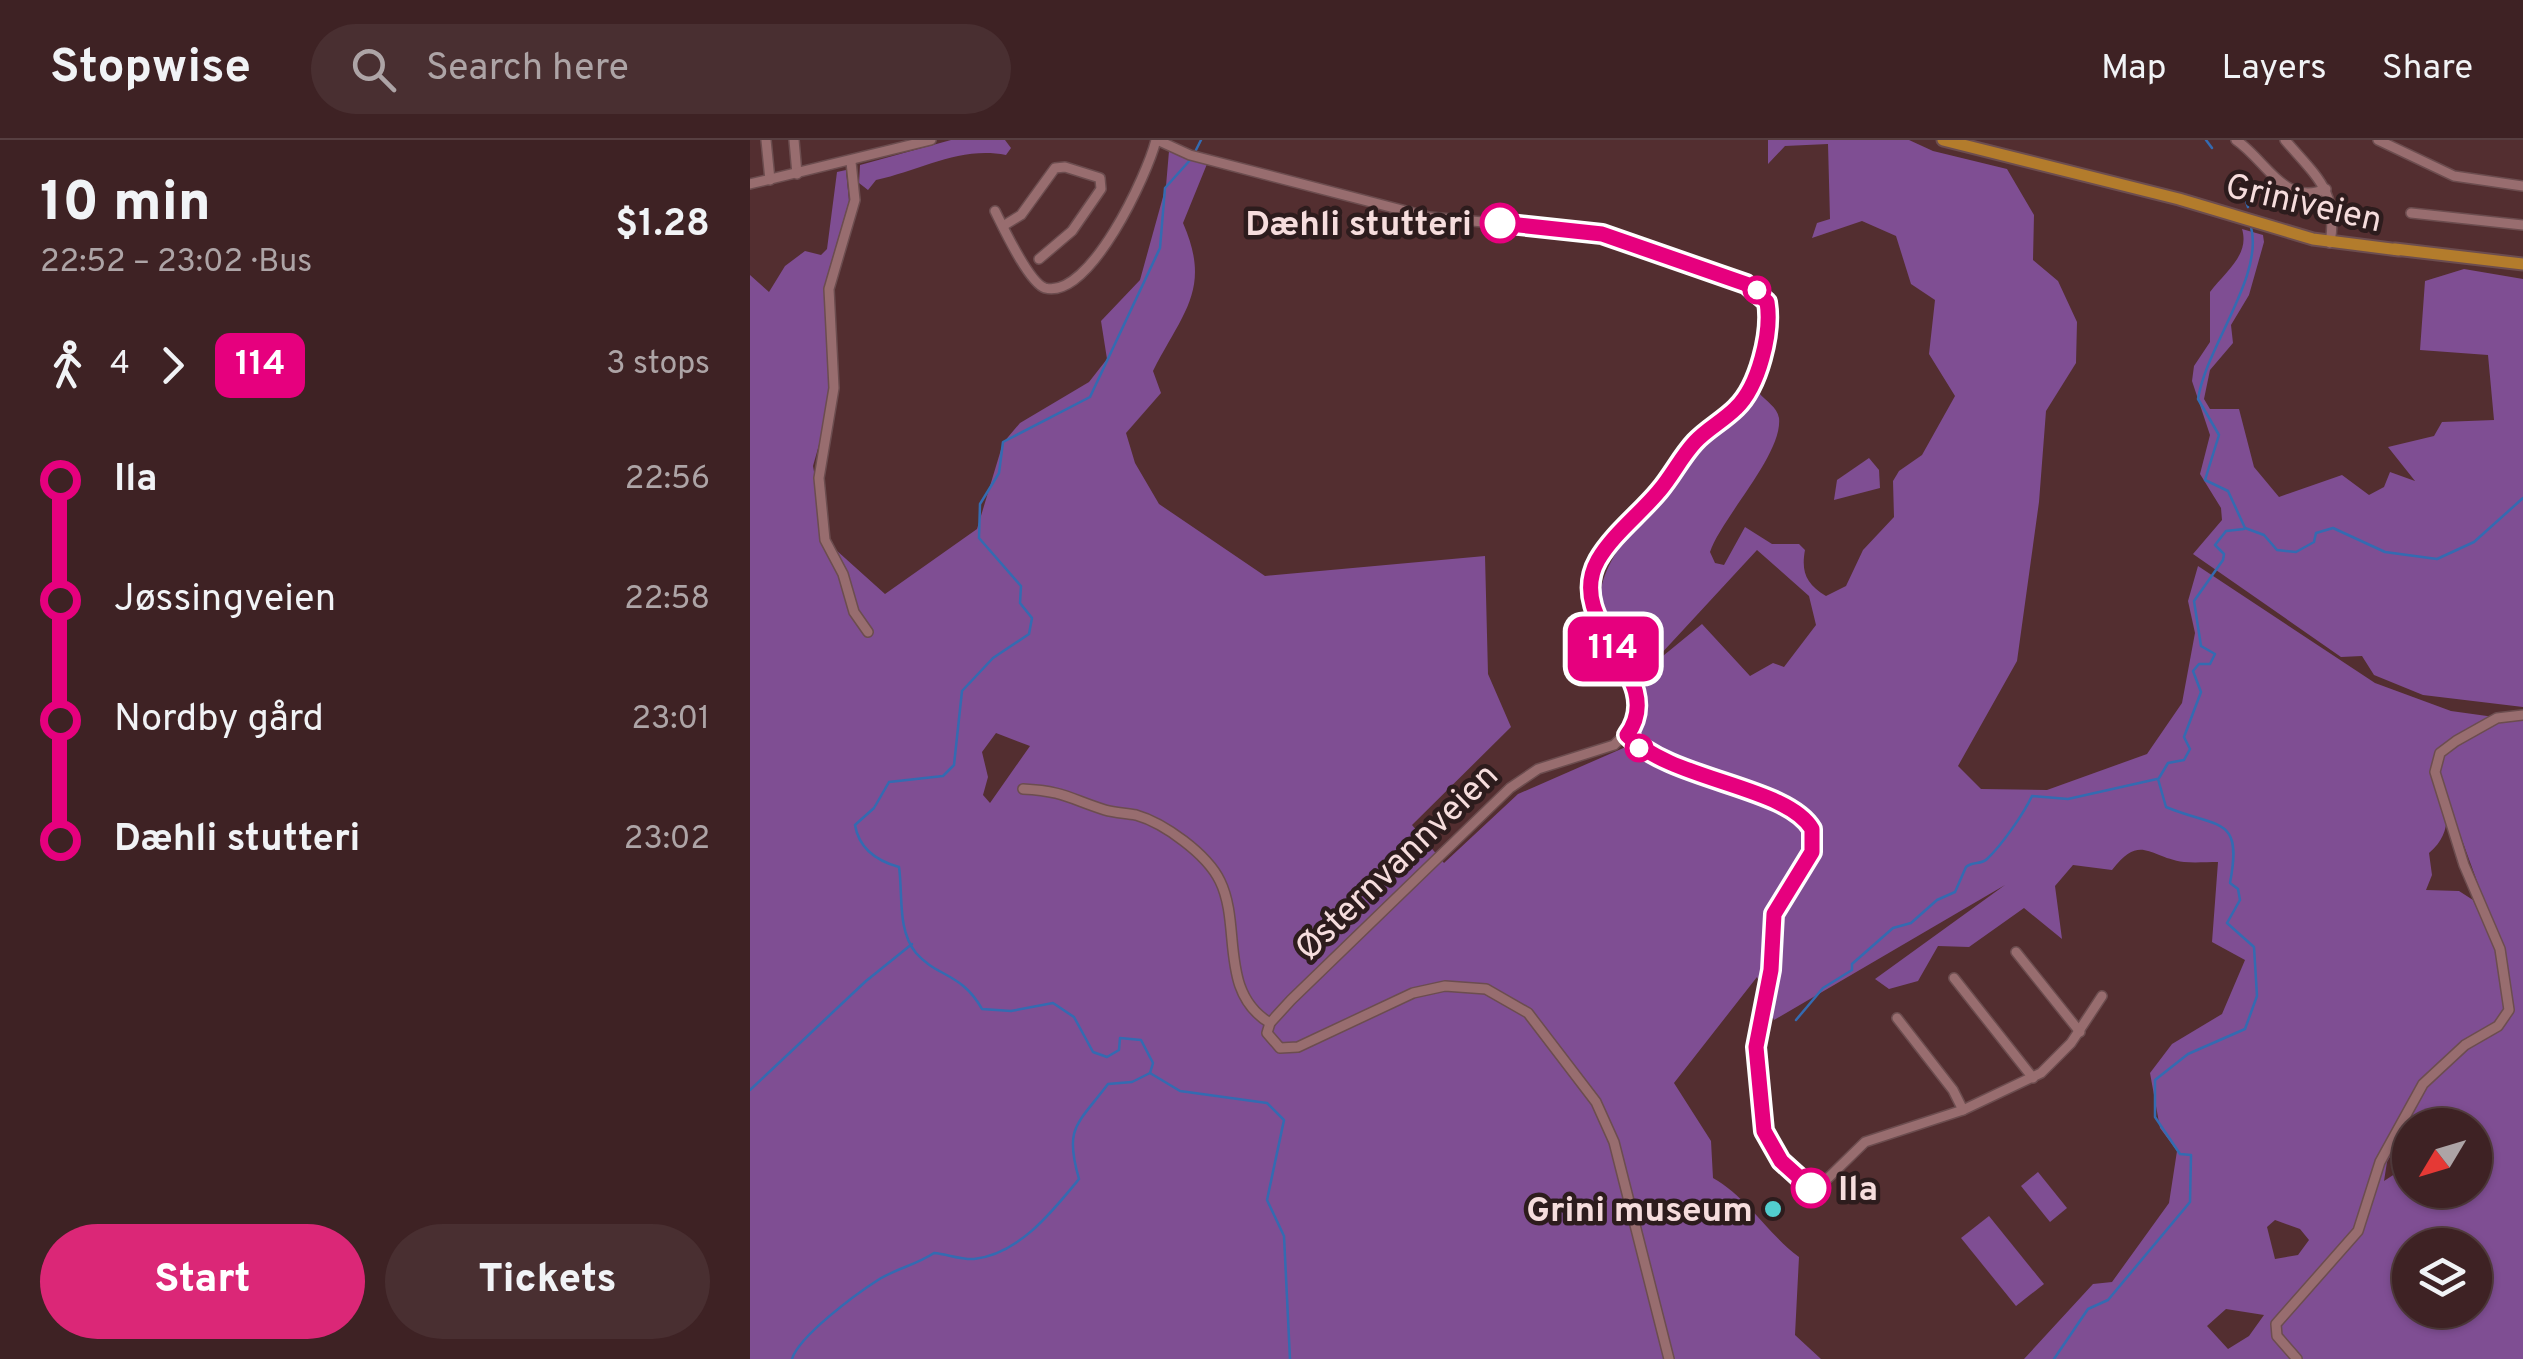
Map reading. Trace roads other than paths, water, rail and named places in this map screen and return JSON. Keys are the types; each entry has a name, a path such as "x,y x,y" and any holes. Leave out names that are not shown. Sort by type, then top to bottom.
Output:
{"main road":[{"name":"Griniveien","path":"1943,140 2331,239 2523,264"}],"street":[{"path":"766,140 770,180"},
{"path":"794,140 797,174"},
{"path":"750,184 931,140"},
{"path":"995,211 1038,284 1050,288 1062,285 1098,252 1124,219 1157,140 1194,156 1430,217 1602,234 1746,284 1763,296 1768,320 1746,395 1693,444 1660,490 1602,554 1592,574 1594,615 1636,694 1637,711 1627,735 1656,760 1790,809 1812,829 1812,852 1774,914 1771,970 1756,1047 1764,1131 1789,1172 1819,1194 1824,1182 1865,1142 1962,1110 2032,1078 2080,1032 2102,996"},
{"path":"2236,140 2290,192 2306,195 2326,189"},
{"path":"2285,140 2326,189 2334,210 2331,239"},
{"path":"2378,140 2454,176 2523,186"},
{"path":"851,162 855,200 828,295 834,388 820,478 825,540 842,574 856,618 868,632"},
{"path":"1003,226 1021,215 1055,168 1066,167 1100,178 1102,189 1085,214 1039,259"},
{"path":"2412,212 2523,226"},
{"path":"2297,1359 2277,1336 2276,1324 2358,1232 2374,1179 2403,1114 2436,1070 2498,1026 2509,1010 2500,949 2464,865 2435,772 2437,760 2446,748 2496,718 2523,715"},
{"name":"Østernvannveien","path":"1268,1024 1510,788 1538,769 1600,751 1627,735"},
{"path":"1024,789 1070,794 1106,811 1148,820 1211,867 1226,898 1234,974 1268,1024 1270,1039 1280,1048 1298,1048 1413,994 1445,986 1486,989 1528,1013 1580,1079 1607,1125 1669,1359"},
{"path":"2016,952 2080,1032"},
{"path":"1954,978 2032,1078"},
{"path":"1896,1018 1953,1090 1962,1110"}],"waterway":[{"path":"1195,152 1201,140"},
{"path":"2206,140 2212,148"},
{"path":"792,1359 816,1328 885,1276 934,1253 964,1259 990,1255 1033,1230 1079,1179 1073,1137 1088,1109 1108,1084 1132,1082 1150,1073 1153,1063 1141,1040 1120,1038 1119,1050 1107,1057 1093,1052 1074,1017 1053,1003 1011,1011 982,1009 966,988 924,961 906,934 899,867 870,853 860,841 855,825 874,808 889,782 943,776 954,765 962,691 993,658 1029,634 1032,618 1020,603 1021,586 979,538 980,504 999,473 1003,442 1090,397 1160,248 1165,188 1191,159"},
{"path":"2243,192 2248,207"},
{"path":"2251,227 2249,267 2211,357 2198,399 2219,435 2205,480 2228,491 2245,528 2264,535 2277,550 2296,552 2314,542 2316,533 2333,528 2385,552 2437,559 2474,542 2523,498"},
{"path":"2159,778 2168,763 2184,760 2190,749 2184,737 2201,692 2193,671 2199,664 2210,664 2215,654 2201,646 2194,601 2223,560 2224,554 2215,545 2226,531 2244,529"},
{"path":"1796,1020 1823,988 1852,970 1852,964 1893,928 1911,923 1937,900 1955,892 1966,867 1985,861 1993,853 2032,796 2068,799 2157,779"},
{"path":"2054,1359 2088,1309 2108,1300 2190,1202 2191,1155 2180,1154 2155,1117 2155,1080 2188,1054 2245,1029 2257,996 2254,947 2227,923 2240,900 2238,889 2230,883 2233,846 2229,835 2213,823 2166,807 2158,779"},
{"path":"750,1090 866,981 912,944"},
{"path":"1150,1073 1180,1091 1267,1103 1284,1120 1267,1200 1284,1236 1290,1359"}],"place":[{"name":"Dæhli stutteri","path":"1500,223"},
{"name":"Ila","path":"1811,1188"},
{"name":"Grini museum","path":"1773,1209"}]}
